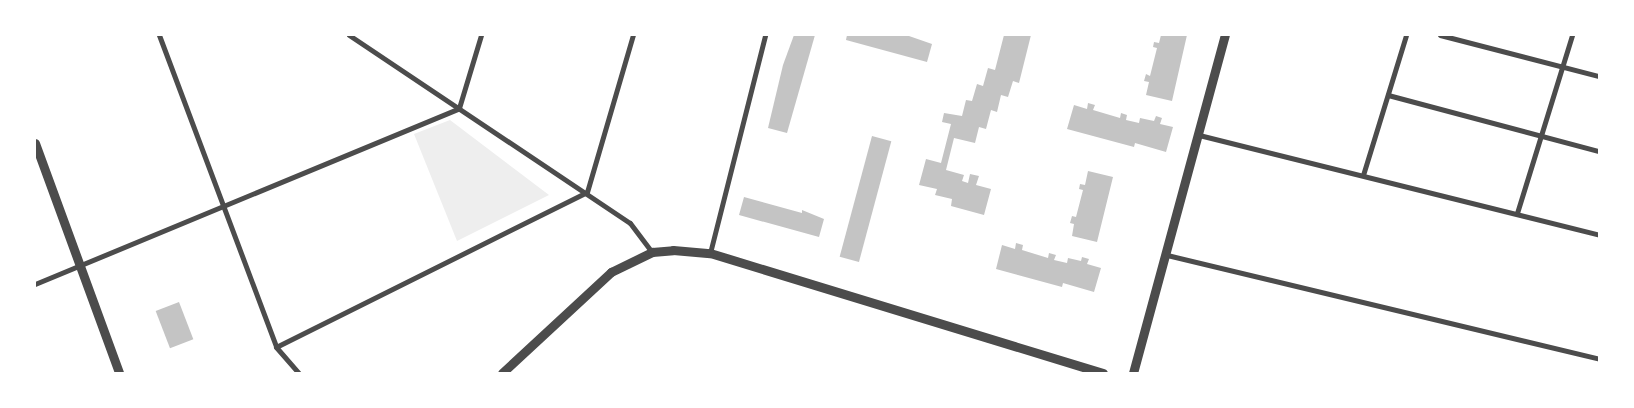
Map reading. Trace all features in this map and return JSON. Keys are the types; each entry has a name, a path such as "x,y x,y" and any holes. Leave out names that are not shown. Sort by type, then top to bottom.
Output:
{"street":[{"path":"159,35 276,347 299,373"},
{"path":"349,35 630,222 652,252"},
{"path":"459,108 481,35"},
{"path":"276,347 587,192 633,35"},
{"path":"710,253 765,35"},
{"path":"1133,373 1167,255 1224,35"},
{"path":"1363,175 1406,35"},
{"path":"1440,35 1599,76"},
{"path":"1517,213 1572,35"},
{"path":"1388,95 1599,151"},
{"path":"35,284 459,108"},
{"path":"1199,134 1599,235"},
{"path":"35,143 119,373"},
{"path":"502,373 611,272 652,252 710,253 1103,373"},
{"path":"1167,255 1599,359"}],"shaded area":[{"path":"450,120 549,195 457,241 414,134"}],"building":[{"path":"794,35 815,35 787,133 768,128 783,65"},
{"path":"847,35 909,36 932,44 927,62 846,40"},
{"path":"1004,35 1031,35 1019,83 1013,81 1008,97 1001,95 997,112 991,110 986,129 979,127 975,143 954,138 946,170 964,175 962,181 968,183 970,174 979,176 976,185 991,189 984,215 951,206 952,199 935,195 937,189 919,185 926,159 941,163 951,124 942,122 944,113 962,116 966,100 972,101 977,84 983,86 988,68 995,70"},
{"path":"1161,35 1187,35 1172,101 1146,95 1149,82 1144,81 1146,74 1150,76 1157,48 1153,47 1154,42 1159,43"},
{"path":"1088,103 1095,105 1093,110 1120,118 1121,113 1127,115 1126,120 1139,123 1140,118 1154,121 1156,116 1162,118 1160,124 1173,127 1166,152 1135,143 1134,147 1067,129 1074,105 1087,109"},
{"path":"872,136 891,141 859,262 840,257"},
{"path":"1088,171 1113,177 1097,242 1072,236 1074,224 1070,223 1072,216 1076,217 1083,190 1079,189 1080,184 1085,185"},
{"path":"744,197 802,213 802,210 824,219 819,237 739,215"},
{"path":"1016,243 1023,245 1022,250 1048,258 1049,253 1056,255 1054,260 1067,263 1068,258 1081,261 1082,257 1089,259 1087,264 1101,268 1094,292 1063,283 1062,287 996,269 1002,245 1015,249"},
{"path":"179,302 193,339 170,348 156,311"}]}
